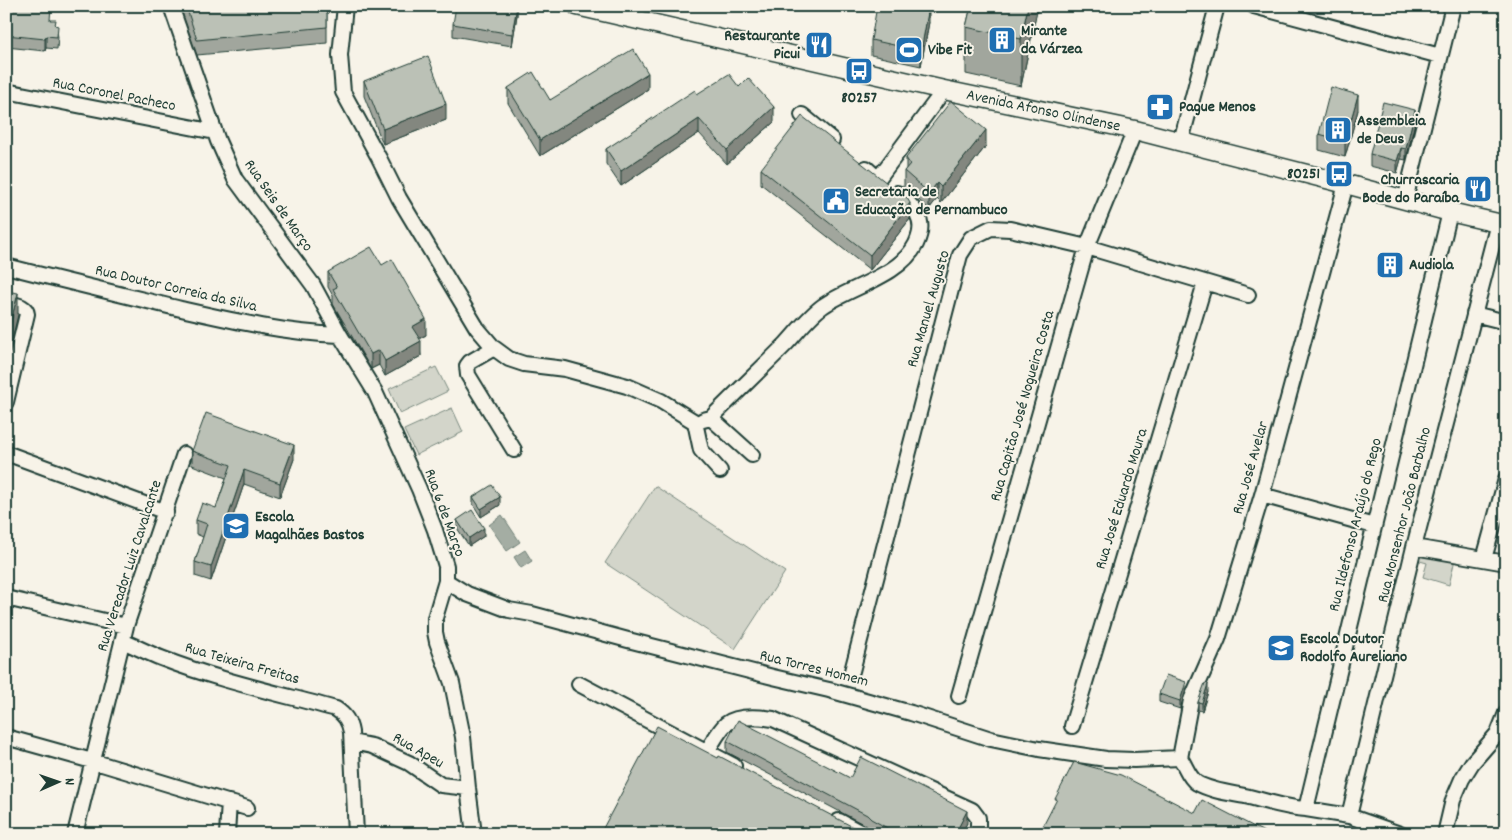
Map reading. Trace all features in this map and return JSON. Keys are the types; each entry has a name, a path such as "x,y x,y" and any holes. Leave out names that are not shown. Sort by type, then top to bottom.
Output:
{"main road":[{"name":"Avenida Afonso Olindense","path":"577,6 944,90 1134,130 1502,224"}],"street":[{"name":"Rua Seis de Março","path":"171,6 215,132 235,179 313,285 340,335"},
{"path":"345,6 340,56 342,92 404,206 477,328 494,348 509,359 524,364 565,369 626,386 660,400 695,422 701,450 720,471"},
{"path":"1181,142 1217,6"},
{"path":"1254,6 1440,56"},
{"path":"1405,200 1453,6"},
{"path":"878,179 944,90"},
{"name":"Rua Coronel Pacheco","path":"6,92 215,132"},
{"path":"802,115 840,147"},
{"name":"Rua Capitão José Nogueira Costa","path":"959,696 1087,247 1134,130"},
{"path":"695,422 710,418 821,307 906,260 916,244 921,231 916,210 856,160"},
{"name":"Rua José Avelar","path":"1180,758 1191,700 1218,639 1262,495 1346,184"},
{"name":"Rua Ildefonso Araújo do Rego","path":"1306,809 1450,212"},
{"name":"Rua Monsenhor João Barbalho","path":"1349,816 1414,548 1474,314 1502,224"},
{"name":"Rua Manuel Augusto","path":"852,671 960,255 971,238 990,228 1010,229 1087,247 1248,295"},
{"name":"Rua Doutor Correia da Silva","path":"6,266 87,287 253,325 297,332 340,335"},
{"name":"Rua José Eduardo Moura","path":"1072,726 1205,283"},
{"path":"6,302 24,307 27,314 6,402"},
{"path":"1474,314 1506,322"},
{"name":"Rua 6 de Março","path":"340,335 375,392 419,488 443,552 446,566 446,581 435,618 435,632 452,683 463,737 474,834"},
{"path":"494,348 470,362 467,366 468,374 514,450"},
{"path":"710,418 752,455"},
{"path":"6,452 166,512"},
{"name":"Rua Vereador Luiz Cavalcante","path":"75,834 126,626 184,454"},
{"path":"1484,559 1506,479"},
{"path":"1262,495 1374,526"},
{"path":"1414,548 1506,562"},
{"name":"Rua Torres Homem","path":"446,581 467,594 508,610 532,614 829,690 902,710 991,739 1039,750 1106,759 1180,758"},
{"path":"6,598 126,626"},
{"name":"Rua Teixeira Freitas","path":"122,641 161,658 228,680 336,709 350,723 352,742"},
{"path":"579,684 742,770"},
{"path":"1445,834 1453,800 1462,779 1472,763 1502,736 1506,713"},
{"path":"707,752 726,724 741,718 757,716 773,719 972,810 978,818 978,829 975,834"},
{"path":"6,737 247,808"},
{"path":"352,742 356,834"},
{"name":"Rua Apeu","path":"352,742 372,746 409,763 441,785 468,788"},
{"path":"1180,758 1191,778 1196,783 1208,788 1293,808 1349,816 1400,834"},
{"path":"227,834 230,802"},
{"path":"828,816 863,834"}],"shaded area":[{"path":"436,367 448,391 400,414 389,389"},
{"path":"452,408 463,432 416,455 404,430"},
{"path":"655,486 785,572 735,649 605,563"},
{"path":"502,515 520,542 507,551 489,525"},
{"path":"525,550 532,561 521,568 514,557"},
{"path":"1415,553 1456,555 1449,585 1423,577 1427,563 1413,559"}],"building":[{"path":"6,6 51,6 50,20 56,20 55,25 58,26 57,37 46,36 45,39 6,35"},
{"path":"186,6 327,6 327,27 197,40"},
{"path":"456,6 517,6 512,34 453,24"},
{"path":"877,6 929,7 921,51 871,40"},
{"path":"971,6 1028,6 1021,39 966,27"},
{"path":"633,49 648,73 540,140 508,88 533,72 550,100"},
{"path":"428,56 446,104 383,129 364,81"},
{"path":"729,74 739,87 748,78 774,107 727,150 699,119 621,171 606,149 695,90 697,94"},
{"path":"1331,87 1358,95 1345,141 1319,134"},
{"path":"951,101 986,130 941,187 937,183 929,193 904,171 910,164 906,158"},
{"path":"1383,102 1415,110 1406,149 1401,148 1397,161 1370,154"},
{"name":"Secretaria de Educação de Pernambuco","path":"802,116 892,187 893,185 910,203 870,255 761,169"},
{"path":"371,247 382,265 392,259 426,319 412,327 421,341 385,361 379,350 371,354 333,289 337,287 328,272"},
{"path":"6,291 18,293 6,341"},
{"path":"206,413 294,445 280,483 244,470 211,567 195,562 207,524 196,520 202,503 216,508 231,465 192,451"},
{"path":"492,485 500,497 481,509 473,497"},
{"path":"472,510 484,528 469,538 457,520"},
{"path":"1166,675 1186,682 1180,701 1159,694"},
{"path":"1205,683 1208,684 1202,703 1198,702"},
{"path":"738,720 850,778 861,757 967,811 955,834 898,834 867,815 727,741"},
{"path":"657,726 718,758 719,756 855,828 852,834 600,834"},
{"path":"1074,762 1121,775 1195,813 1202,800 1268,834 1039,834"}],"place":[{"name":"Mirante da Várzea","path":"1002,40"},
{"name":"Restaurante Picui","path":"819,45"},
{"name":"Vibe Fit","path":"909,50"},
{"name":"80257","path":"859,71"},
{"name":"Pague Menos","path":"1160,107"},
{"name":"Assembleia de Deus","path":"1338,130"},
{"name":"80251","path":"1339,174"},
{"name":"Churrascaria Bode do Paraíba","path":"1478,189"},
{"name":"Secretaria de Educação de Pernambuco","path":"836,201"},
{"name":"Audiola","path":"1390,265"},
{"name":"Escola Magalhães Bastos","path":"236,526"},
{"name":"Escola Doutor Rodolfo Aureliano","path":"1281,648"}]}
